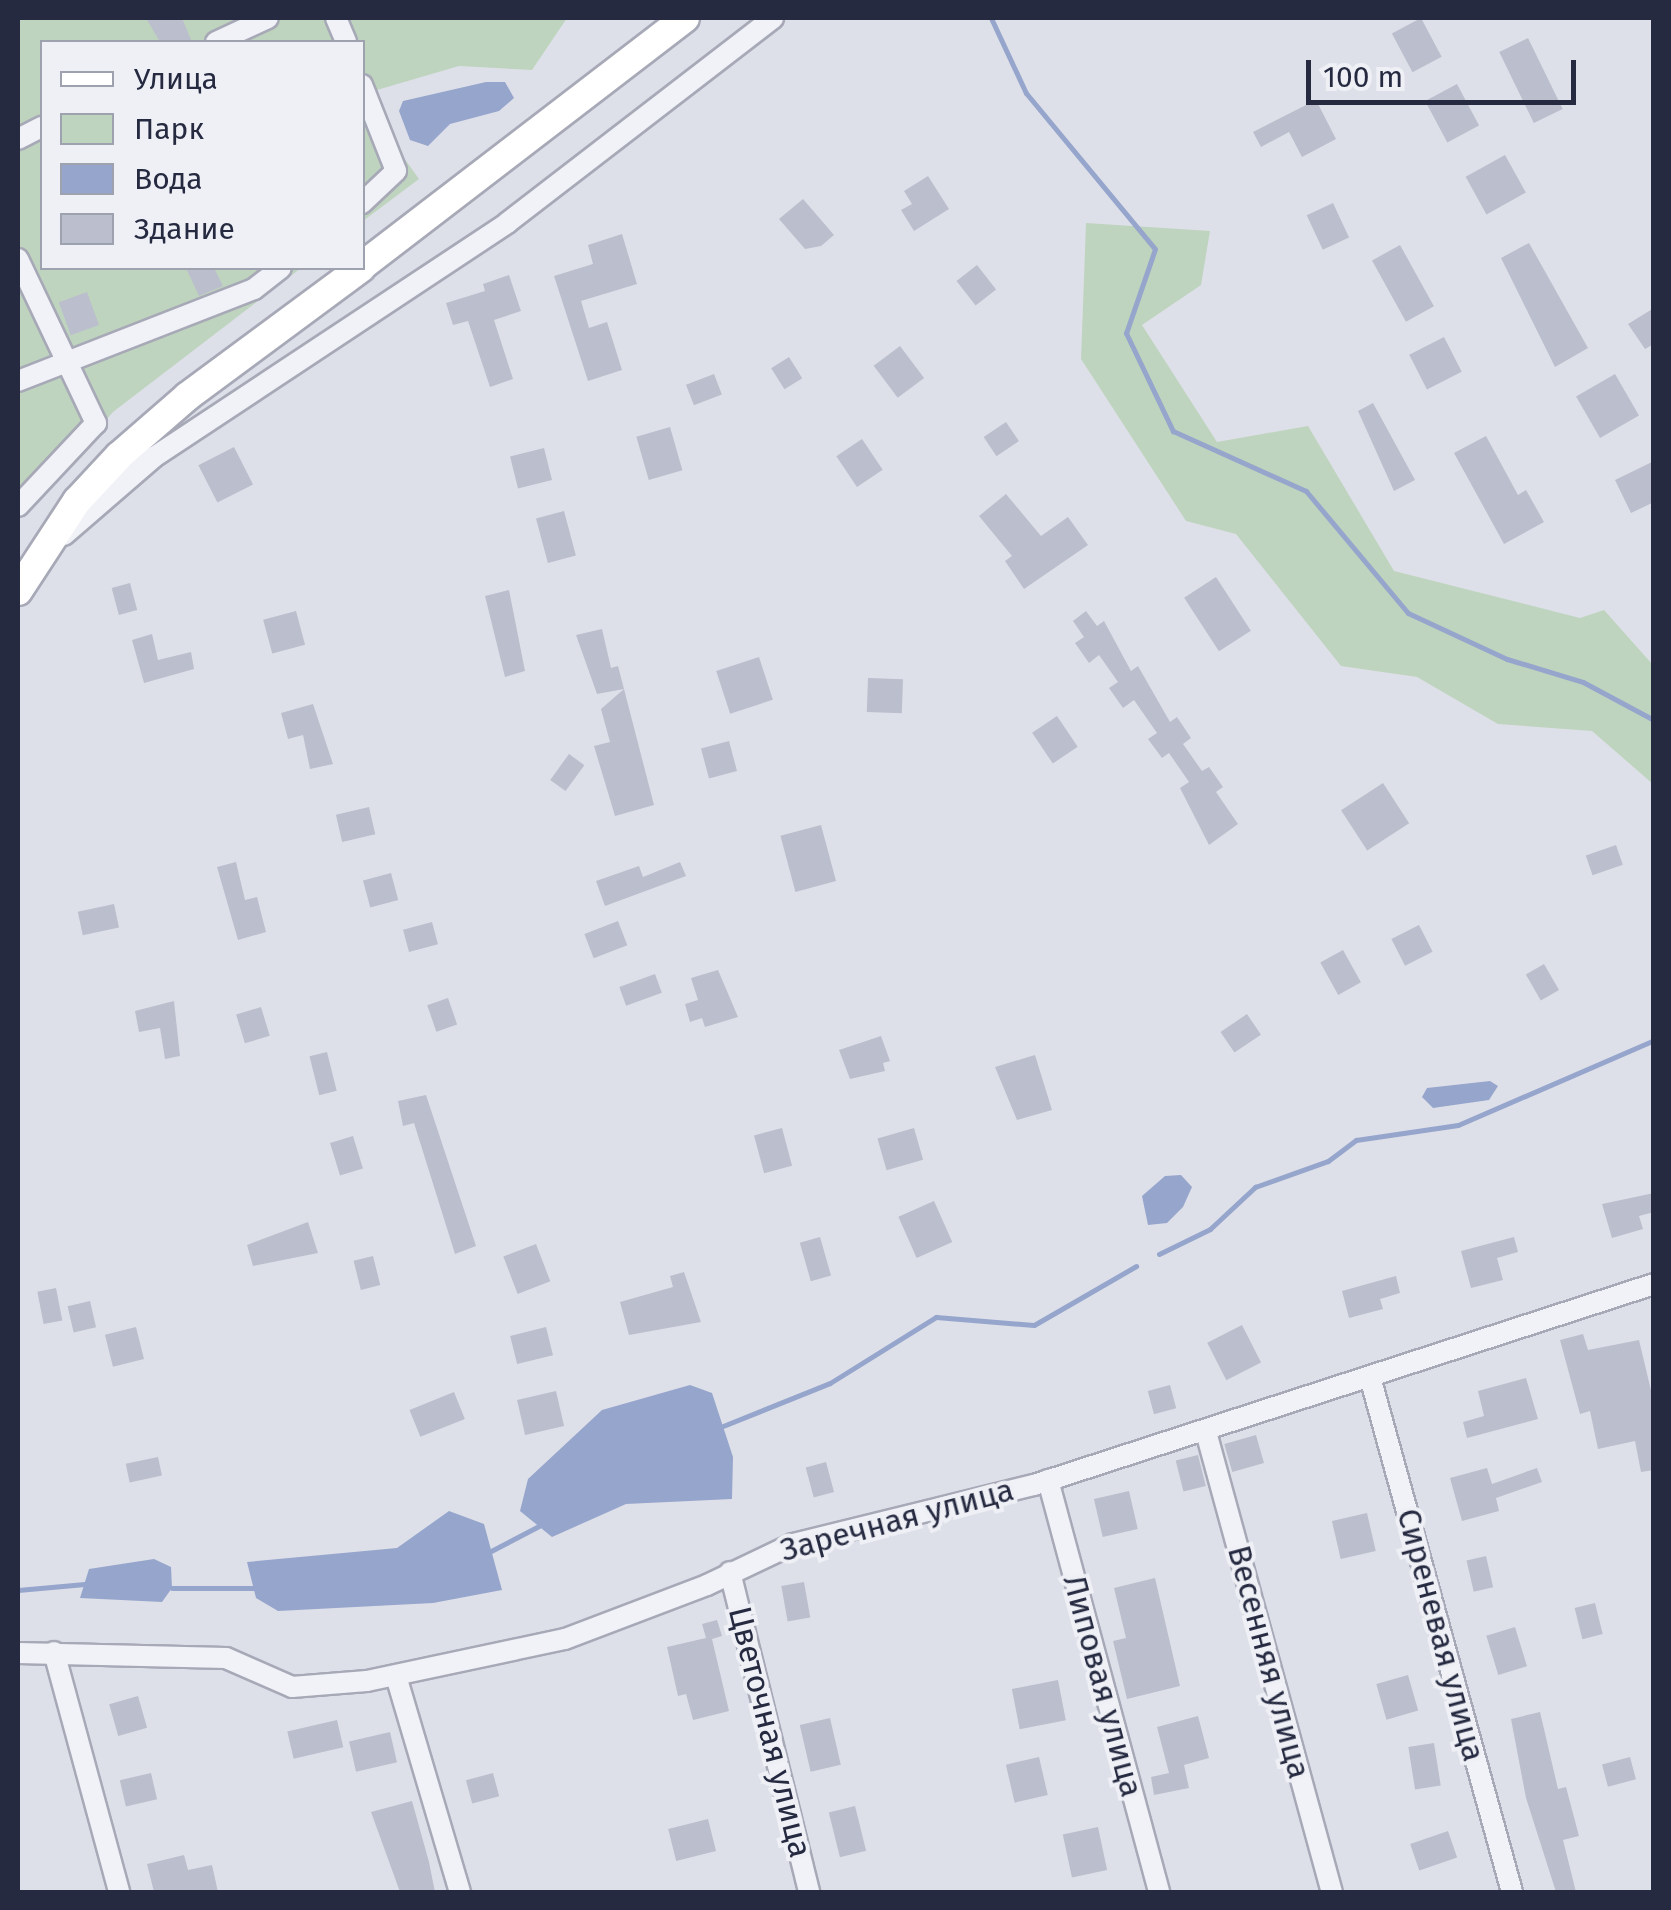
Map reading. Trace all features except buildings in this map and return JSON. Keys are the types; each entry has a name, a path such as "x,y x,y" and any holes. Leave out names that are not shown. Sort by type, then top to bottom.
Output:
{"main road":[{"path":"365,265 685,18"},
{"path":"23,582 77,500 119,456 188,396 358,270"}],"street":[{"path":"220,40 268,18"},
{"path":"23,582 103,496 154,457 507,223 772,18"},
{"path":"365,94 396,171 365,200"},
{"path":"18,259 96,422 18,506"},
{"path":"18,381 64,359 254,289 279,270"},
{"name":"Заречная улица","path":"18,1652 226,1658 292,1687 396,1676 565,1639 794,1544 1048,1480 1654,1284"},
{"name":"Сиреневая улица","path":"1370,1376 1512,1892"},
{"name":"Весенняя улица","path":"1206,1432 1332,1892"},
{"name":"Липовая улица","path":"1048,1480 1158,1892"},
{"name":"Цветочная улица","path":"730,1572 809,1892"},
{"path":"54,1652 119,1892"},
{"path":"396,1676 460,1892"}],"green space":[{"path":"18,18 567,18 532,70 459,66 377,90 399,151 419,179 365,220 365,40 40,40 40,270 298,270 113,412 18,519"},
{"path":"1086,223 1210,231 1201,285 1142,325 1217,442 1308,426 1394,571 1580,618 1604,610 1653,665 1653,784 1592,731 1498,724 1417,677 1341,666 1236,534 1186,521 1081,359"}],"water":[{"path":"486,82 505,82 514,98 499,111 450,124 428,146 410,140 399,111 403,101"},
{"path":"1490,1081 1498,1086 1489,1100 1433,1108 1422,1097 1427,1088"},
{"path":"1181,1175 1192,1187 1183,1207 1167,1223 1148,1225 1142,1196 1165,1176"},
{"path":"690,1385 712,1393 733,1457 732,1499 626,1504 552,1537 520,1511 528,1479 602,1410"},
{"path":"449,1511 484,1524 502,1590 433,1603 278,1611 256,1598 247,1562 397,1548"},
{"path":"154,1559 171,1567 172,1588 162,1602 80,1598 89,1569"}],"waterway":[{"path":"991,18 1026,93 1155,249 1126,333 1173,431 1306,491 1408,613 1507,659 1583,682 1654,720"},
{"path":"1159,1254 1210,1229 1255,1187 1328,1161 1356,1140 1458,1125 1654,1040"},
{"path":"723,1426 830,1383 936,1317 1034,1325 1136,1266"},
{"path":"491,1551 539,1526"},
{"path":"18,1590 85,1584"},
{"path":"172,1588 254,1588"}]}
